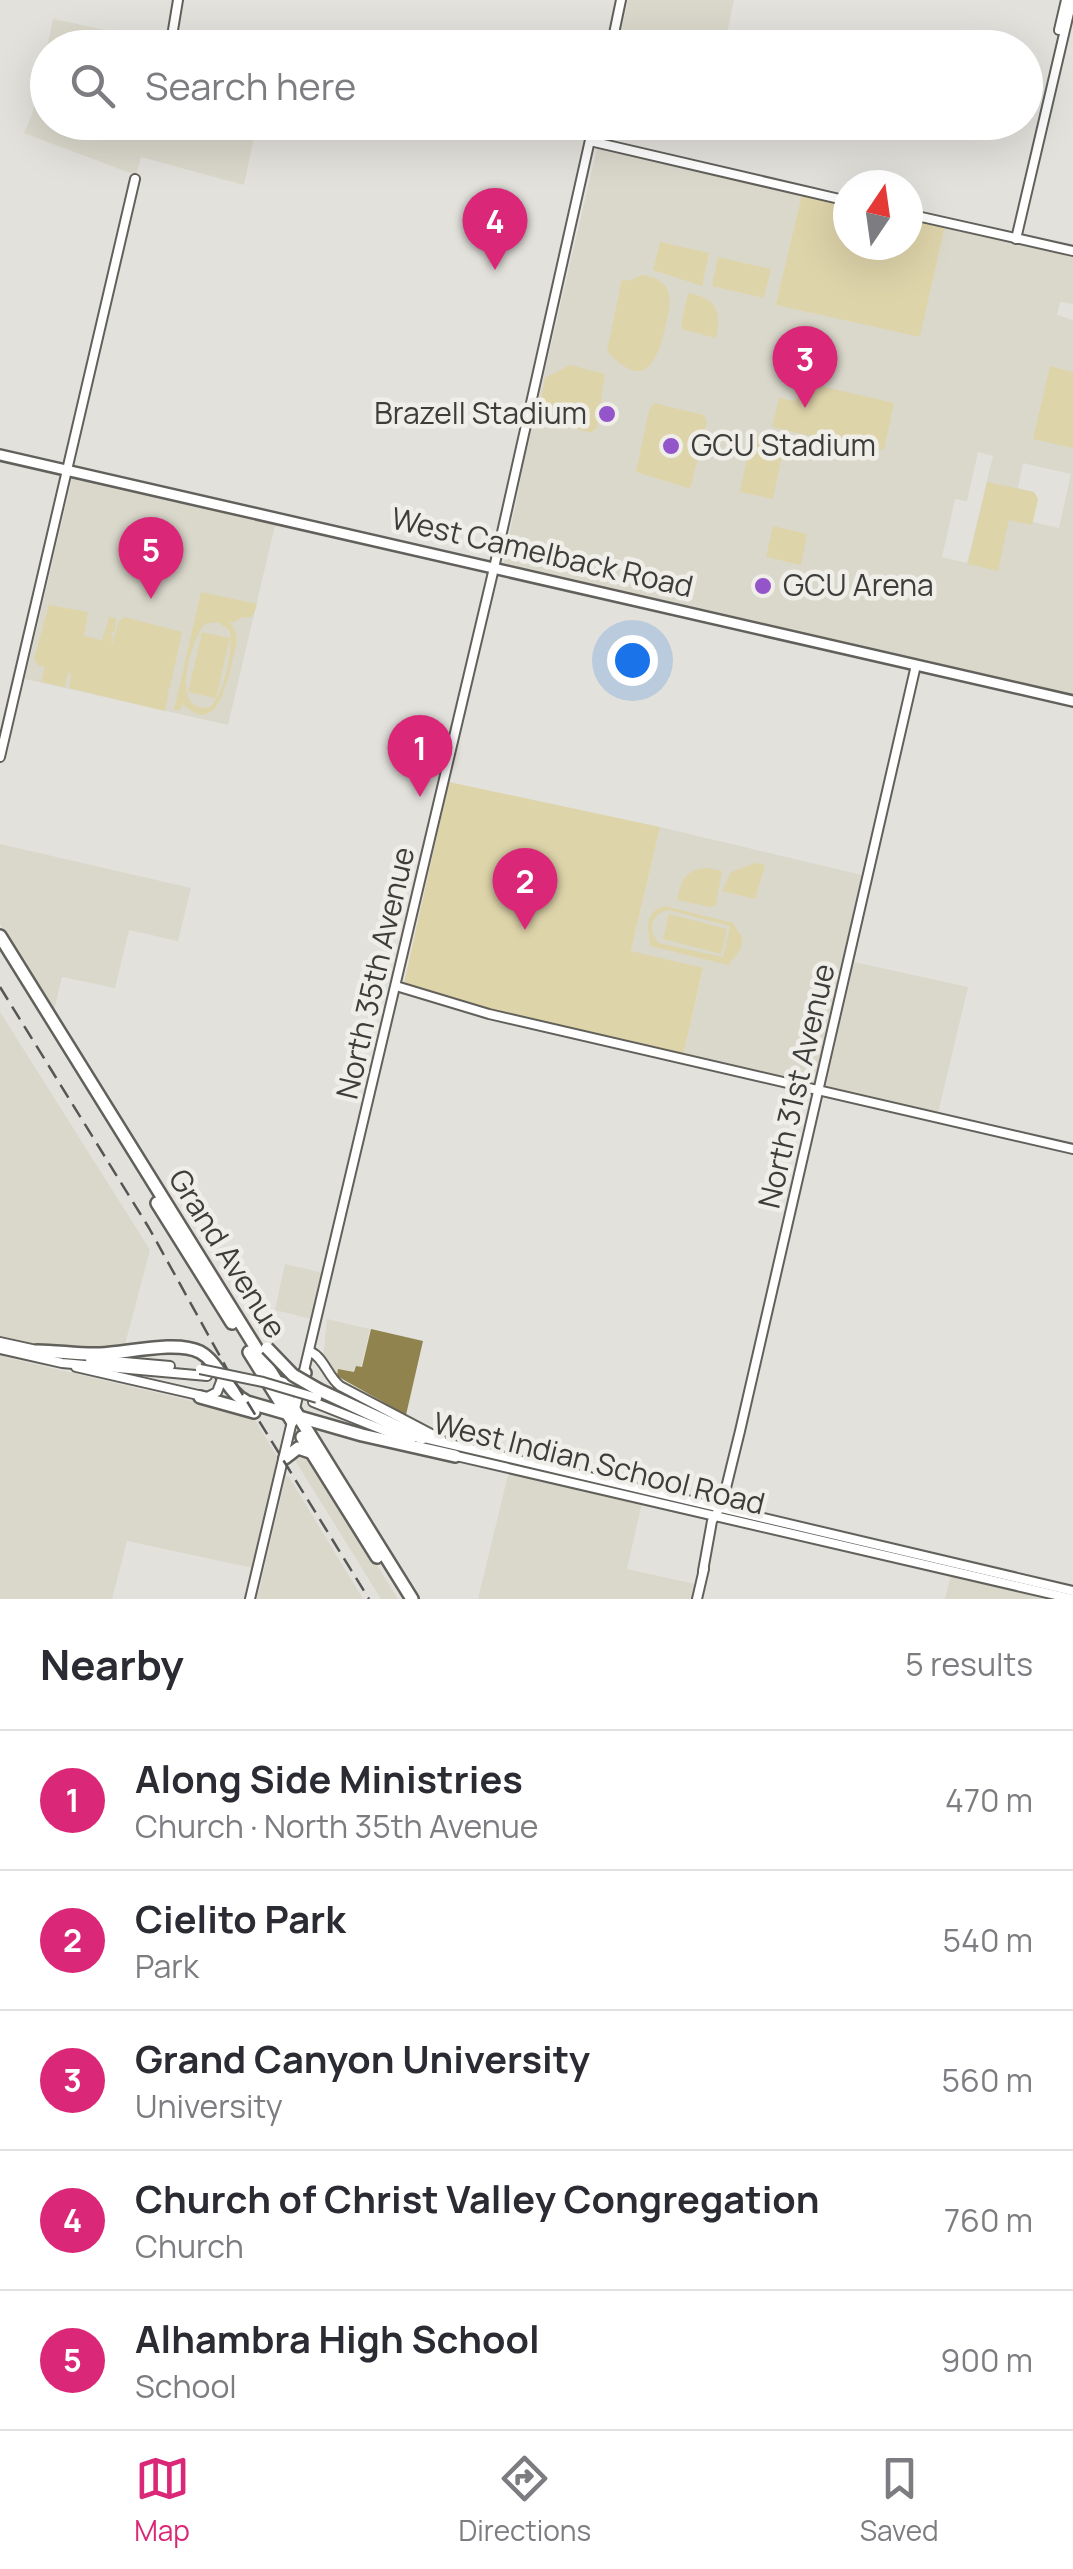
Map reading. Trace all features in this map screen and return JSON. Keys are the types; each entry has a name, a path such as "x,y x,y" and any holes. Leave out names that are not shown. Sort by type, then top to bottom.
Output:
{"highway":[{"name":"Grand Avenue","path":"0,936 49,1022"},
{"name":"Grand Avenue","path":"0,950 273,1381 312,1429 313,1440 402,1599"},
{"name":"Grand Avenue","path":"191,1249 208,1270 245,1337"},
{"path":"208,1270 266,1348 316,1397 422,1438"},
{"path":"38,1350 101,1354 187,1348 206,1356 235,1395 301,1420"},
{"path":"257,1406 270,1397 273,1381 293,1385 305,1373"},
{"path":"200,1397 456,1452"},
{"name":"Grand Avenue","path":"301,1420 314,1456 412,1599"},
{"path":"285,1458 301,1448 314,1456"}],"main road":[{"path":"173,30 178,0"},
{"path":"614,30 622,0"},
{"path":"1043,110 1069,0"},
{"path":"590,140 833,197"},
{"name":"North 35th Avenue","path":"250,1599 285,1458 301,1420 305,1373 590,140"},
{"path":"1014,238 1036,140"},
{"path":"0,757 135,178"},
{"path":"923,217 1073,251"},
{"name":"West Camelback Road","path":"0,454 1073,700"},
{"name":"North 31st Avenue","path":"697,1599 916,665"},
{"path":"396,986 489,1014 1073,1149"},
{"name":"West Indian School Road","path":"0,1346 263,1382 316,1397 456,1452 1073,1599"},
{"name":"West Indian School Road","path":"0,1346 62,1363 203,1373"},
{"path":"311,1352 319,1356 329,1376 340,1386 456,1452"},
{"path":"62,1363 200,1397 211,1397 217,1392 221,1374"},
{"name":"West Indian School Road","path":"422,1438 456,1452"},
{"name":"West Indian School Road","path":"718,1513 1073,1591"}],"shaded area":[{"path":"628,0 734,0 728,30 622,30"},
{"path":"53,19 105,30 51,30"},
{"path":"43,140 253,140 244,185 141,157 136,175"},
{"path":"597,148 802,194 777,305 920,336 945,226 1073,252 1073,304 1060,302 1057,315 1073,320 1073,695 504,563","holes":["978,452 993,456 967,563 942,557 955,499 967,501","1023,463 1071,474 1059,528 1033,522 1038,499 1034,492 1018,488"]},
{"path":"802,194 833,201 833,260 923,260 923,221 945,226 920,337 776,305"},
{"path":"660,242 709,253 702,286 653,270"},
{"path":"718,257 771,269 764,298 712,286"},
{"path":"642,275 664,285 670,304 658,351 647,368 639,371 620,363 607,351 622,279 628,281"},
{"path":"688,293 705,298 715,307 716,338 681,326"},
{"path":"570,365 605,374 597,428 590,433 538,415 545,378"},
{"path":"1050,366 1073,372 1073,448 1033,439"},
{"path":"803,382 821,383 894,403 884,449 875,451 772,427 779,398 796,401"},
{"name":"GCU Stadium","path":"654,403 704,415 707,421 688,488 636,472 649,410"},
{"path":"752,434 785,441 773,499 740,492"},
{"path":"72,479 275,525 228,725 25,679"},
{"path":"987,482 1034,492 1038,499 1032,525 1009,520 998,571 968,564"},
{"path":"773,526 807,534 801,565 766,557"},
{"path":"201,592 257,604 249,618 232,623 228,620 235,632 236,646 225,687 216,706 203,715 183,704 180,710 174,710","holes":["218,622 230,631 229,660 220,692 210,707 197,707 186,689 189,659 199,632 205,624"]},
{"path":"49,605 88,612 84,636 102,640 109,617 116,618 115,632 109,633 113,635 111,648 119,621 125,617 182,632 165,711 69,688 71,673 65,687 41,682 45,667 34,659"},
{"path":"202,632 230,638 216,698 188,692"},
{"path":"449,782 660,827 631,951 703,968 683,1056 490,1011 404,983"},
{"path":"660,827 862,875 859,904 814,1083 683,1056 703,969 631,952"},
{"path":"0,844 191,888 178,941 129,930 115,988 62,977 53,1014 0,924"},
{"path":"755,863 765,865 755,899 722,891 731,872"},
{"path":"707,868 722,871 716,905 677,900 686,877"},
{"path":"665,906 733,923 742,937 741,949 728,965 650,946 650,917","holes":["668,910 730,926 723,957 659,943 652,928 658,915"]},
{"path":"669,914 727,929 721,954 663,939"},
{"path":"854,962 968,987 938,1113 826,1086"},
{"path":"0,1012 150,1250 124,1348 41,1347 0,1338"},
{"path":"285,1264 323,1273 311,1319 275,1310"},
{"path":"327,1319 370,1329 361,1367 354,1372 339,1369 335,1379 323,1359"},
{"path":"371,1329 423,1341 406,1415 337,1376 338,1369 354,1372 356,1366 362,1367"},
{"path":"0,1356 252,1415 278,1458 253,1568 127,1541 112,1599 0,1599"},
{"path":"300,1453 309,1455 398,1599 381,1599 293,1457"},
{"path":"508,1475 642,1503 627,1569 695,1584 694,1599 478,1599"},
{"path":"286,1476 289,1477 363,1599 257,1599"},
{"path":"951,1575 1052,1599 945,1599"}],"railway":[{"path":"0,987 149,1228 227,1369 369,1599"}],"place":[{"name":"Church of Christ Valley Congregation","path":"495,270"},
{"name":"Grand Canyon University","path":"805,408"},
{"name":"Brazell Stadium","path":"607,414"},
{"name":"GCU Stadium","path":"671,446"},
{"name":"GCU Arena","path":"763,586"},
{"name":"Alhambra High School","path":"151,599"},
{"name":"Along Side Ministries","path":"420,797"},
{"name":"Cielito Park","path":"525,930"}]}
